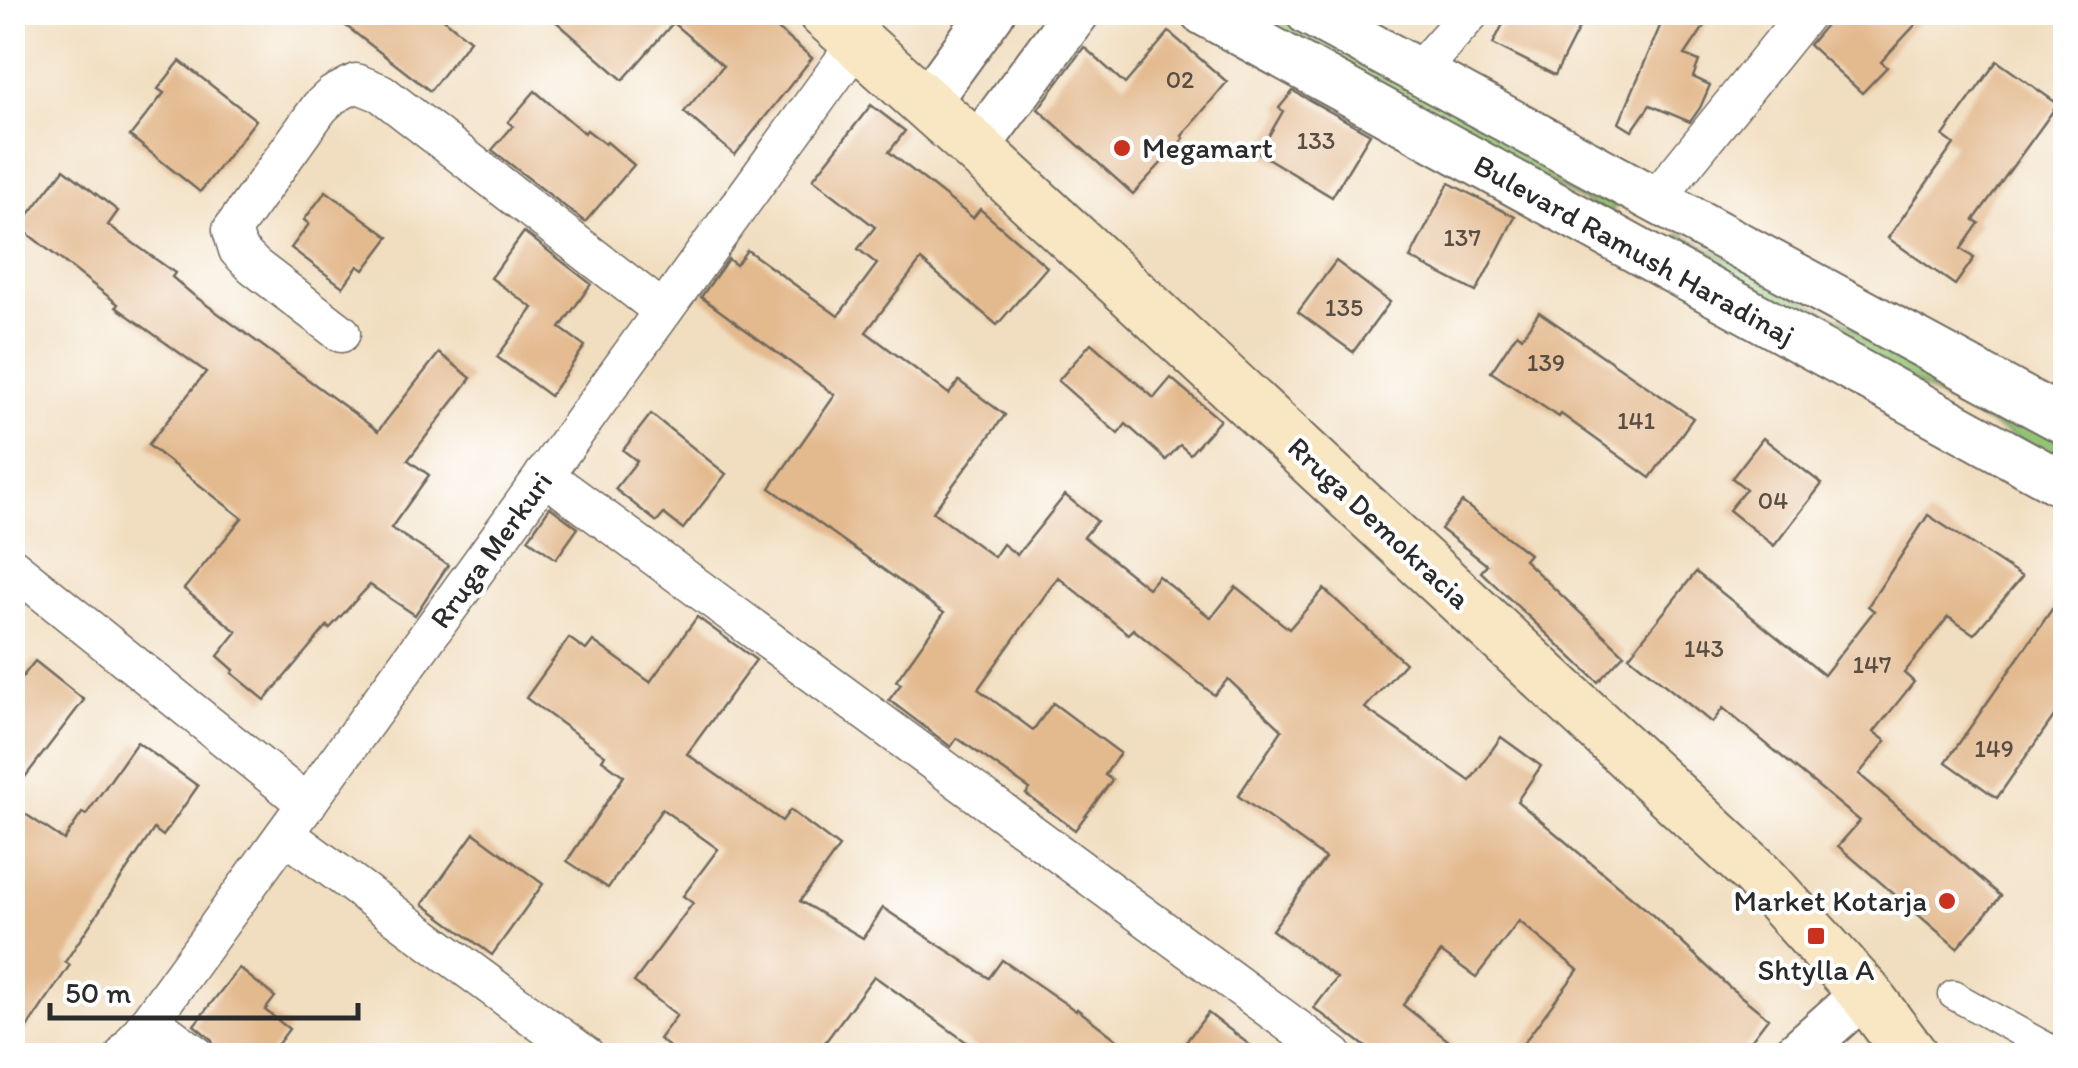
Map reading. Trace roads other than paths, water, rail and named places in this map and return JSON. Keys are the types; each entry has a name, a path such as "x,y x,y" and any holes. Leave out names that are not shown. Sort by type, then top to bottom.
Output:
{"main road":[{"name":"Rruga Demokracia","path":"841,28 976,148 1756,872 1866,993 1912,1056"}],"street":[{"path":"926,103 992,12"},
{"name":"Bulevard Ramush Haradinaj","path":"1203,12 2066,486"},
{"name":"Bulevard Ramush Haradinaj","path":"1308,12 2066,422"},
{"path":"1418,72 1471,12"},
{"path":"1618,242 1807,12"},
{"path":"976,148 1061,18"},
{"name":"Rruga Merkuri","path":"124,1056 663,311 841,28"},
{"path":"341,333 254,266 238,250 232,230 320,107 333,94 356,83 381,92 663,311"},
{"path":"544,476 1334,1056"},
{"path":"12,567 308,804"},
{"path":"285,834 586,1056"},
{"path":"1794,1056 1866,993"},
{"path":"1953,995 2063,1056"},
{"path":"150,1022 196,1056"}],"place":[{"name":"Megamart","path":"1122,148"},
{"name":"Market Kotarja","path":"1947,901"},
{"name":"Shtylla A","path":"1816,936"}]}
